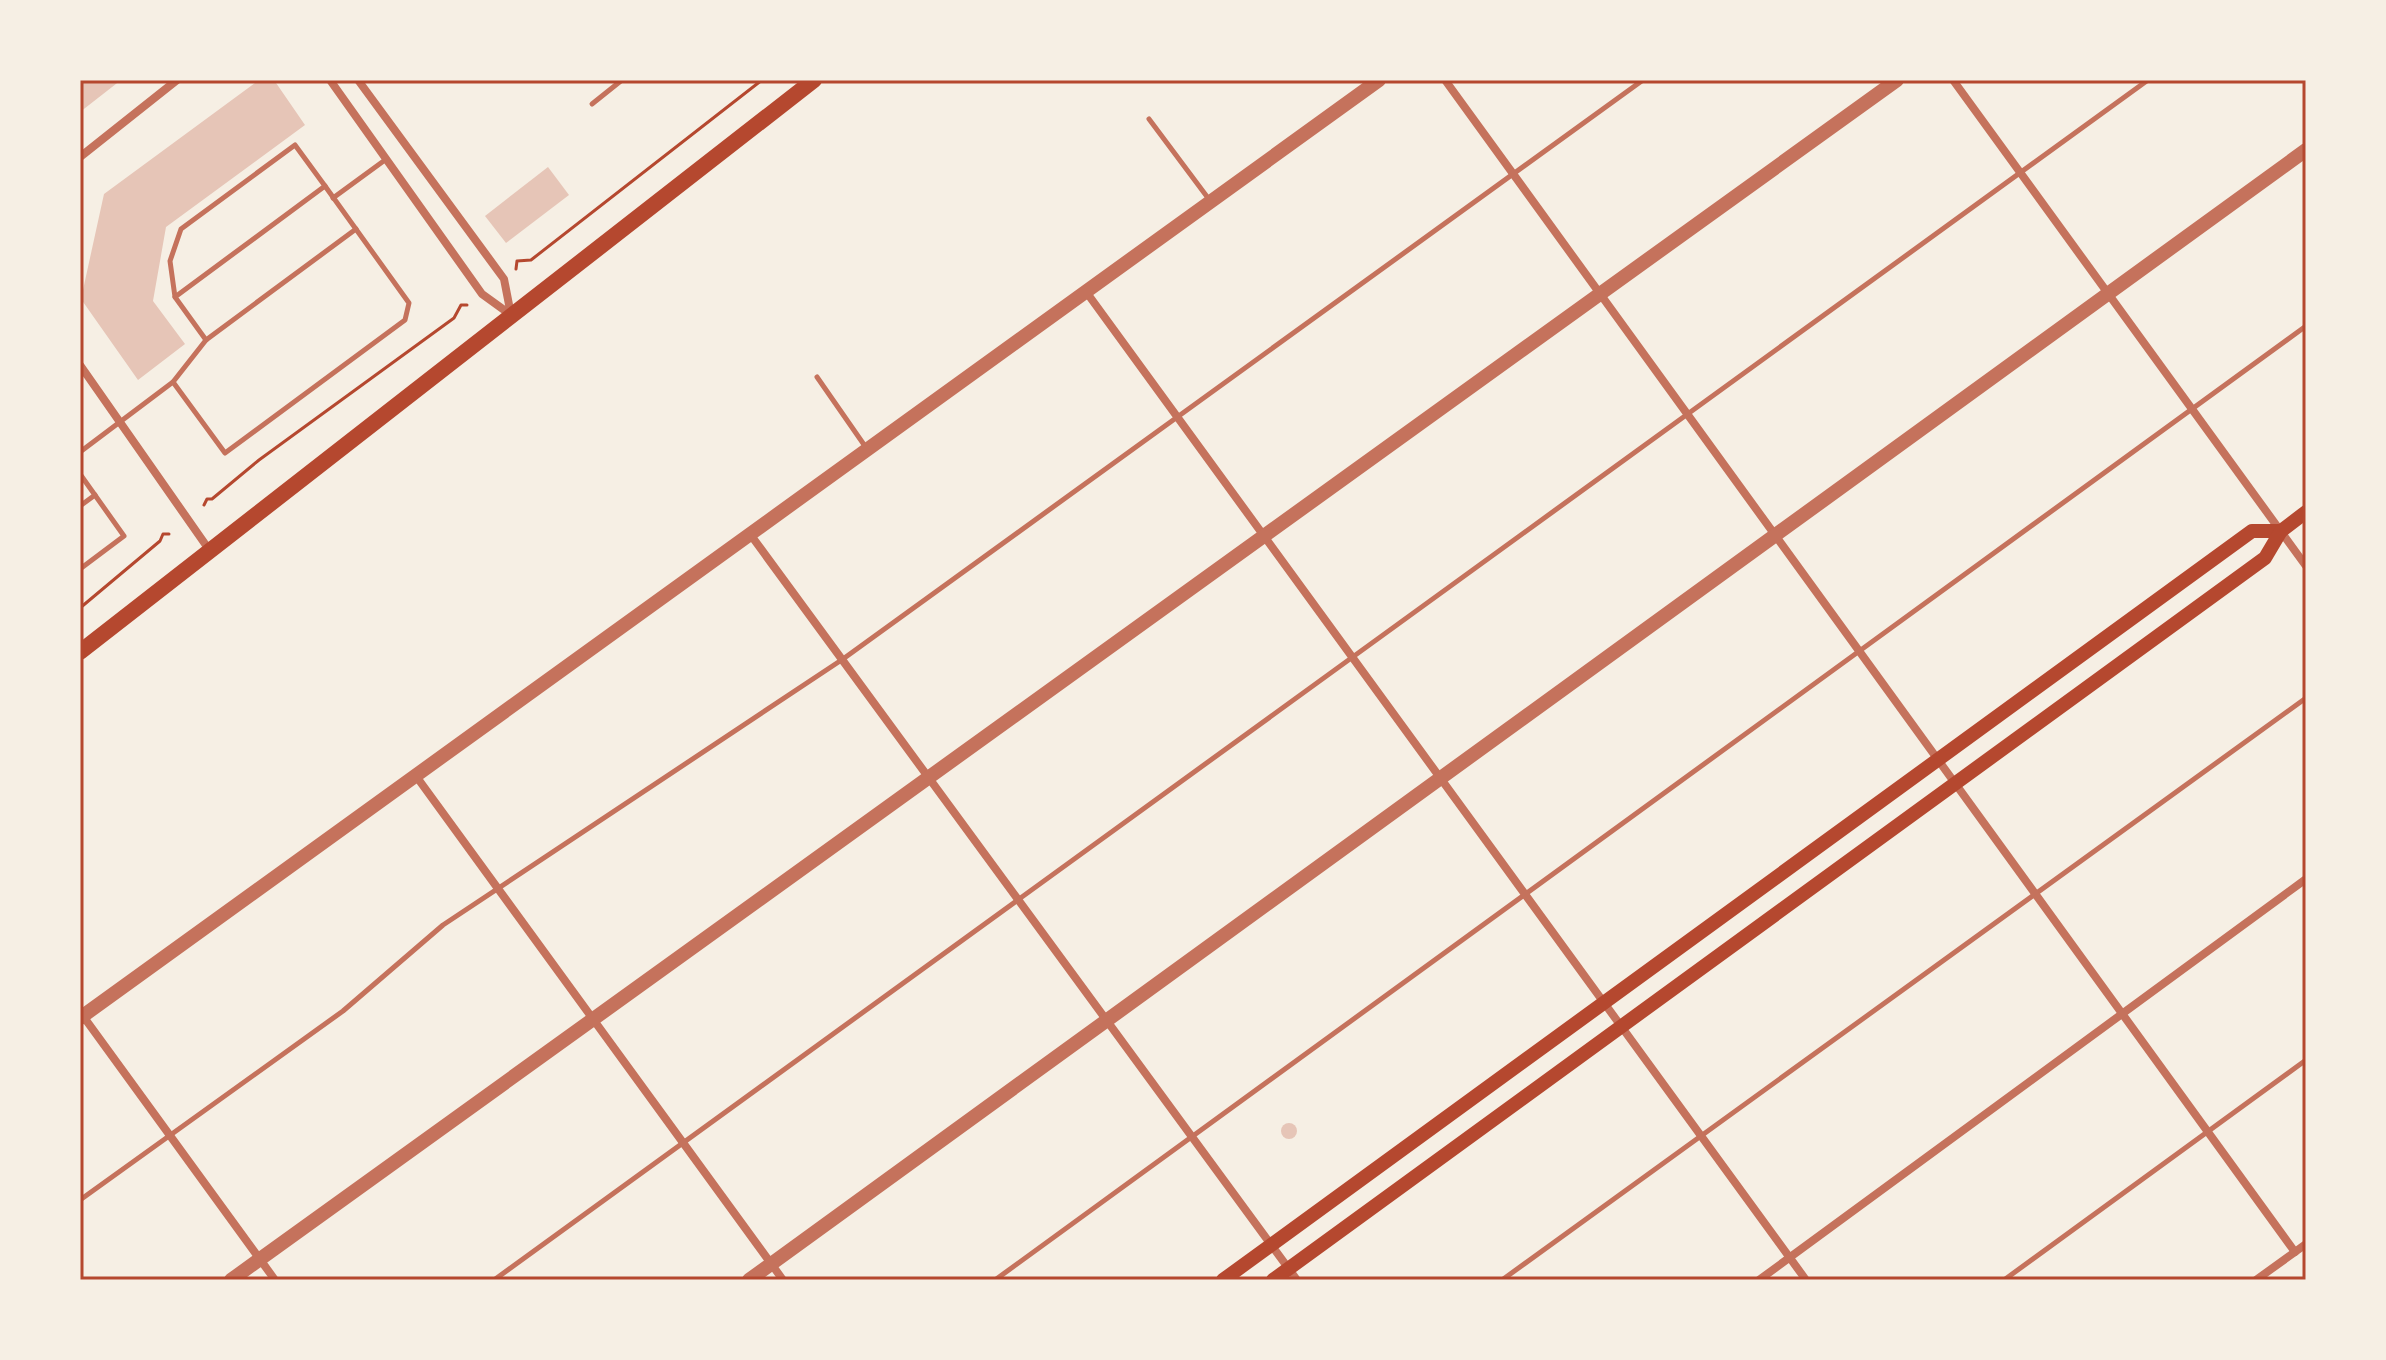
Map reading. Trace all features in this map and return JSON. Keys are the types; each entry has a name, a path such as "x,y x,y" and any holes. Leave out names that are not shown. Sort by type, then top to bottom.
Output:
{"main road":[{"path":"80,652 814,80"},
{"path":"1273,1280 1293,1274 1621,1026 2265,558 2281,531 2306,512"},
{"path":"1223,1280 2252,531 2281,531"}],"street":[{"path":"80,157 177,80"},
{"path":"330,80 482,294 511,316"},
{"path":"358,80 504,279 511,316"},
{"path":"275,1280 82,1017 1379,80"},
{"path":"1445,80 2295,1252"},
{"path":"231,1280 1265,539 1897,80"},
{"path":"1953,80 2306,566"},
{"path":"749,1280 2306,150"},
{"path":"1087,293 1806,1280"},
{"path":"80,365 210,551"},
{"path":"750,534 1293,1274"},
{"path":"416,776 783,1280"},
{"path":"1759,1280 2306,879"},
{"path":"2256,1280 2306,1244"}],"lane":[{"path":"592,104 622,80"},
{"path":"80,1200 343,1011 443,925 843,659 1643,80"},
{"path":"494,1280 2148,80"},
{"path":"1149,119 1211,202"},
{"path":"173,382 225,453 405,320 409,303 295,145 181,229 170,261 175,297 206,340"},
{"path":"333,198 385,160"},
{"path":"175,297 325,186"},
{"path":"80,452 173,382 206,340 356,229"},
{"path":"995,1280 2306,326"},
{"path":"817,377 867,450"},
{"path":"80,474 124,536 80,569"},
{"path":"80,506 95,495"},
{"path":"1502,1280 2306,698"},
{"path":"2004,1280 2306,1060"}],"path":[{"path":"516,269 517,261 531,260 762,80"},
{"path":"204,505 207,499 212,499 259,460 454,318 461,305 467,305"},
{"path":"80,608 160,541 163,534 169,534"}],"building":[{"path":"80,80 121,80 80,112"},
{"path":"259,80 274,80 305,125 166,227 153,301 185,344 138,380 81,299 104,194"},
{"path":"548,167 569,195 506,243 485,216"},
{"path":"1289,1123 1297,1131 1289,1139 1281,1131"}]}
